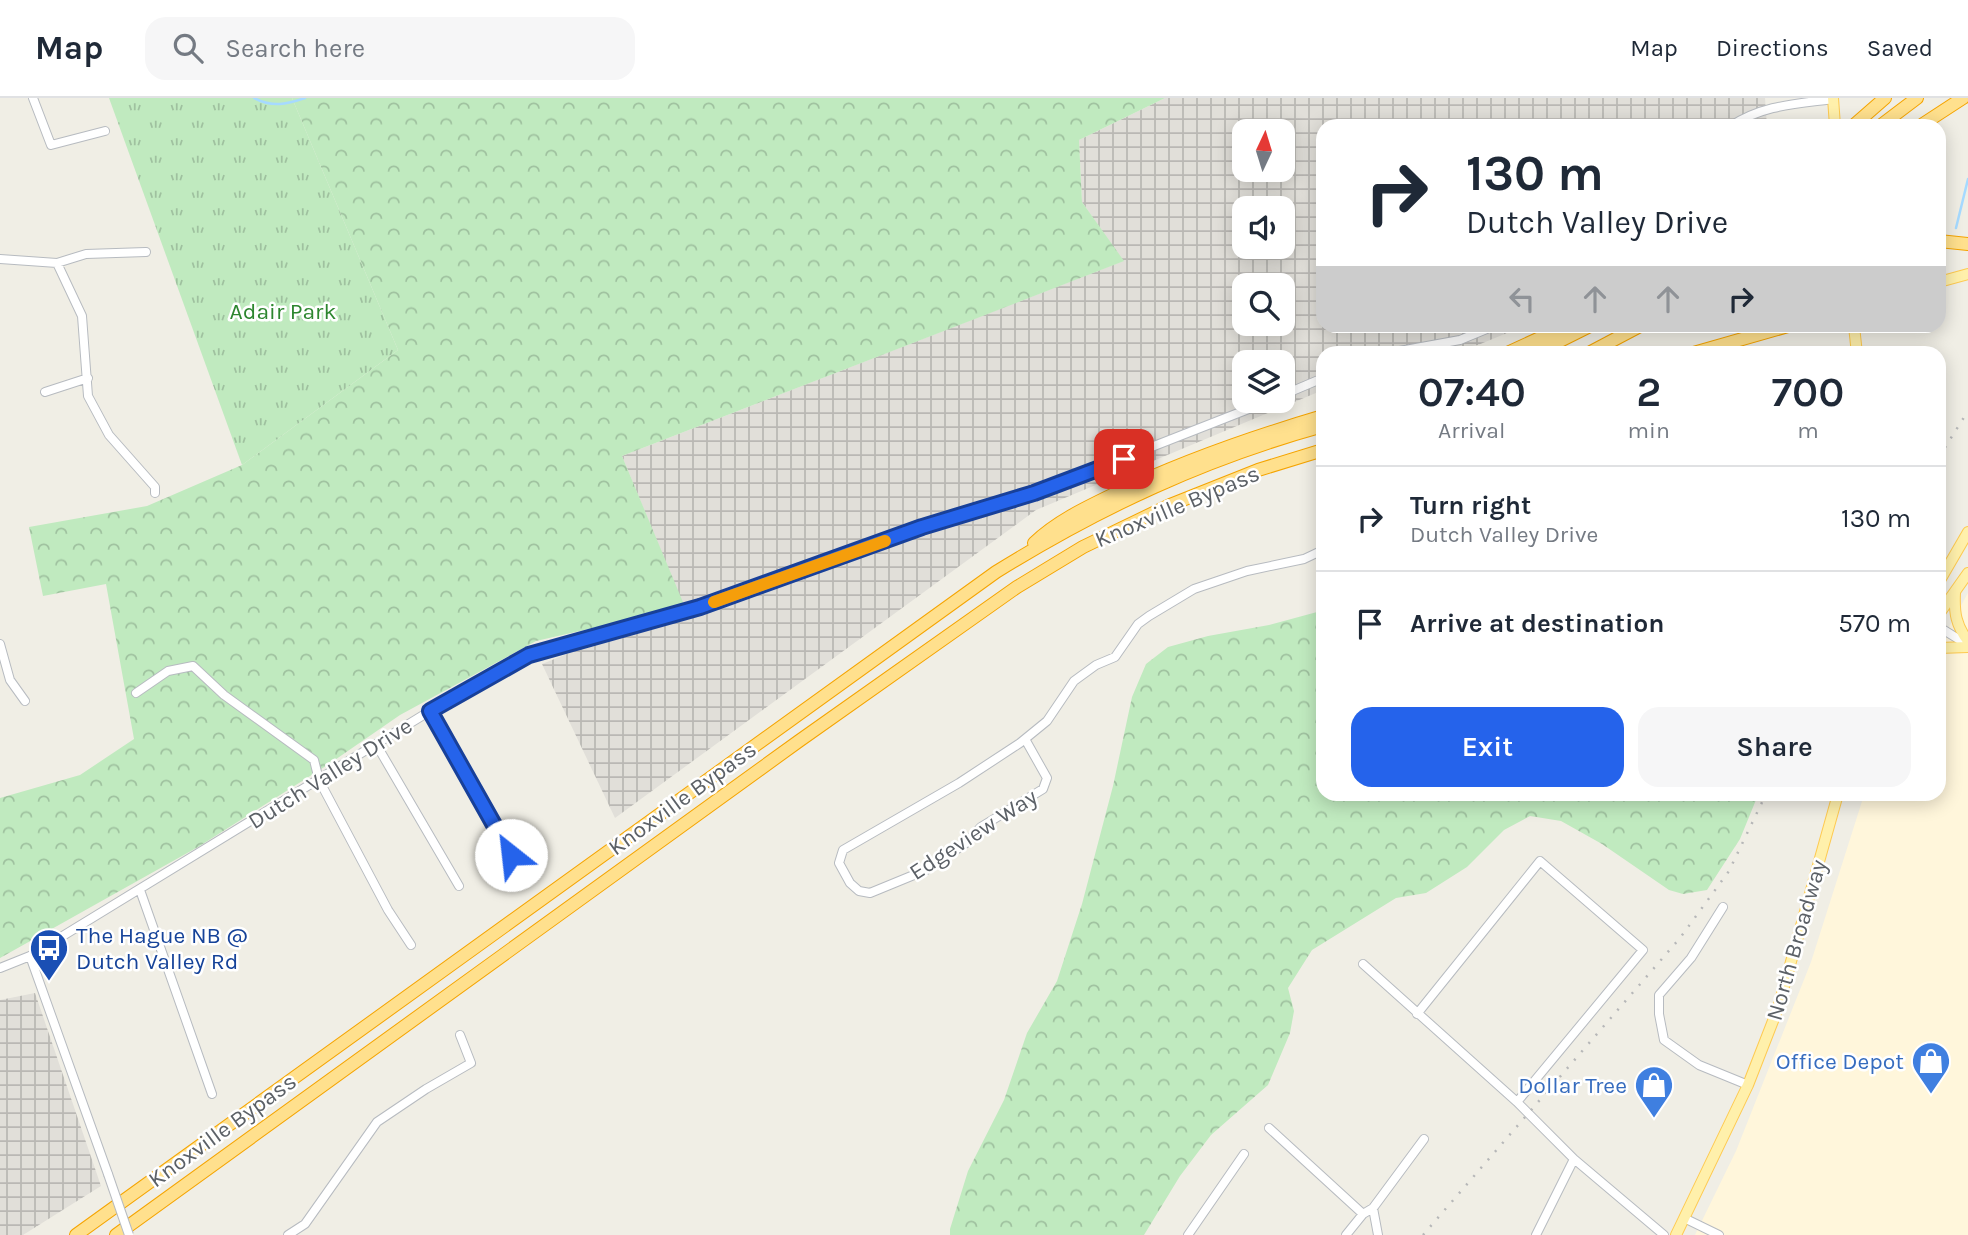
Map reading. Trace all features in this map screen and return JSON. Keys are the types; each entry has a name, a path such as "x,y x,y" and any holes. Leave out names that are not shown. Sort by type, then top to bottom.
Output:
{"highway":[{"path":"1861,119 1885,98"},
{"path":"1889,119 1917,98"},
{"path":"1931,119 1961,99"},
{"path":"1941,119 1961,99"},
{"path":"1946,242 1968,244"},
{"path":"1523,346 1551,333"},
{"path":"1550,346 1576,333"},
{"path":"1602,346 1627,333"},
{"path":"1718,346 1764,333"},
{"path":"1018,558 1048,529 1154,475 1205,454 1316,418"},
{"name":"Knoxville Bypass","path":"76,1235 957,598 1018,558 1090,517 1155,485 1241,451 1316,428"},
{"name":"Knoxville Bypass","path":"116,1235 1017,587 1083,547 1160,509 1258,470 1316,452"}],"main road":[{"path":"1833,99 1834,119"},
{"path":"1946,280 1968,274"},
{"path":"1946,570 1968,532"},
{"path":"1946,605 1968,573"},
{"path":"1946,647 1968,644 1955,620 1955,593"},
{"name":"North Broadway","path":"1676,1235 1748,1085 1778,1008 1836,801"}],"street":[{"path":"33,98 51,145 105,131"},
{"path":"1743,119 1768,103 1833,99"},
{"path":"0,260 57,263 86,254 146,252"},
{"path":"57,263 82,316 88,396 110,435 155,486 155,493"},
{"path":"1427,346 1460,340 1477,333"},
{"path":"45,392 88,378"},
{"path":"1295,390 1316,381"},
{"name":"Dutch Valley Drive","path":"0,968 30,956 430,711 529,655 700,607 922,527 1034,493 1238,413"},
{"name":"Edgeview Way","path":"1024,739 1047,778 1043,789 981,827 966,842 926,870 870,893 859,891 850,883 839,863 843,850 959,783 1024,739 1047,721 1074,681 1096,665 1115,657 1138,624 1149,616 1194,589 1247,570 1304,559 1316,553"},
{"path":"1946,631 1968,644"},
{"path":"0,644 10,680 25,701"},
{"path":"136,693 168,671 193,666 224,695 314,760 320,780 388,910 411,945"},
{"path":"430,711 511,855"},
{"path":"376,744 459,886"},
{"path":"1417,1014 1540,861 1643,950 1517,1102"},
{"path":"140,890 212,1094"},
{"path":"1723,907 1691,958 1660,995 1659,1014 1664,1040 1699,1065 1748,1085"},
{"path":"30,956 129,1235"},
{"path":"1363,964 1517,1102 1574,1159 1664,1235"},
{"path":"288,1235 305,1224 377,1122 471,1063 460,1035"},
{"path":"1269,1128 1363,1214"},
{"path":"1346,1235 1363,1214 1373,1208 1424,1139"},
{"path":"1193,1233 1244,1154"},
{"path":"1536,1235 1574,1159"},
{"path":"1373,1208 1378,1235"},
{"path":"1684,1218 1719,1235"}],"shaded area":[{"path":"1165,98 1765,98 1766,119 1316,119 1316,333 1507,333 1472,346 1316,346 1316,393 1295,402 1295,350 1232,350 1232,413 1268,413 1036,510 615,818 542,664 684,607 622,456 1123,261 1082,202 1079,140"},
{"path":"1968,593 1968,1235 1695,1235 1736,1151 1811,962 1862,801 1946,801 1946,632"},
{"path":"35,993 101,1186 23,1235 0,1235 0,1000"}],"green space":[{"name":"Adair Park","path":"109,98 292,98 398,350 242,465"},
{"path":"292,98 1165,98 1079,140 1082,202 1124,261 622,456 685,607 536,641 400,715 329,764 198,847 0,958 0,798 80,775 134,739 106,584 43,596 29,527 147,506 242,465 398,350"},
{"path":"1316,612 1316,801 1756,801 1740,839 1707,890 1683,894 1669,890 1602,844 1561,821 1530,816 1504,830 1467,867 1426,893 1396,898 1312,950 1288,988 1294,1011 1290,1033 1268,1085 1211,1135 1180,1176 1144,1235 950,1235 968,1171 1004,1100 1027,1033 1057,981 1082,904 1113,786 1132,697 1146,664 1168,647 1208,636 1269,625"}],"waterway":[{"path":"254,98 280,104 305,98"},
{"path":"1956,228 1968,179"}],"railway":[{"path":"1946,446 1968,411"},
{"path":"1423,1235 1680,938 1729,871 1763,801"}],"slow traffic":[{"path":"714,602 885,541"}],"place":[{"name":"The Hague NB @ Dutch Valley Rd","path":"49,982"},
{"name":"Office Depot","path":"1931,1095"},
{"name":"Dollar Tree","path":"1654,1119"}],"route":[{"path":"511,855 430,711 529,655 700,607 922,527 1034,493 1124,459"}]}
